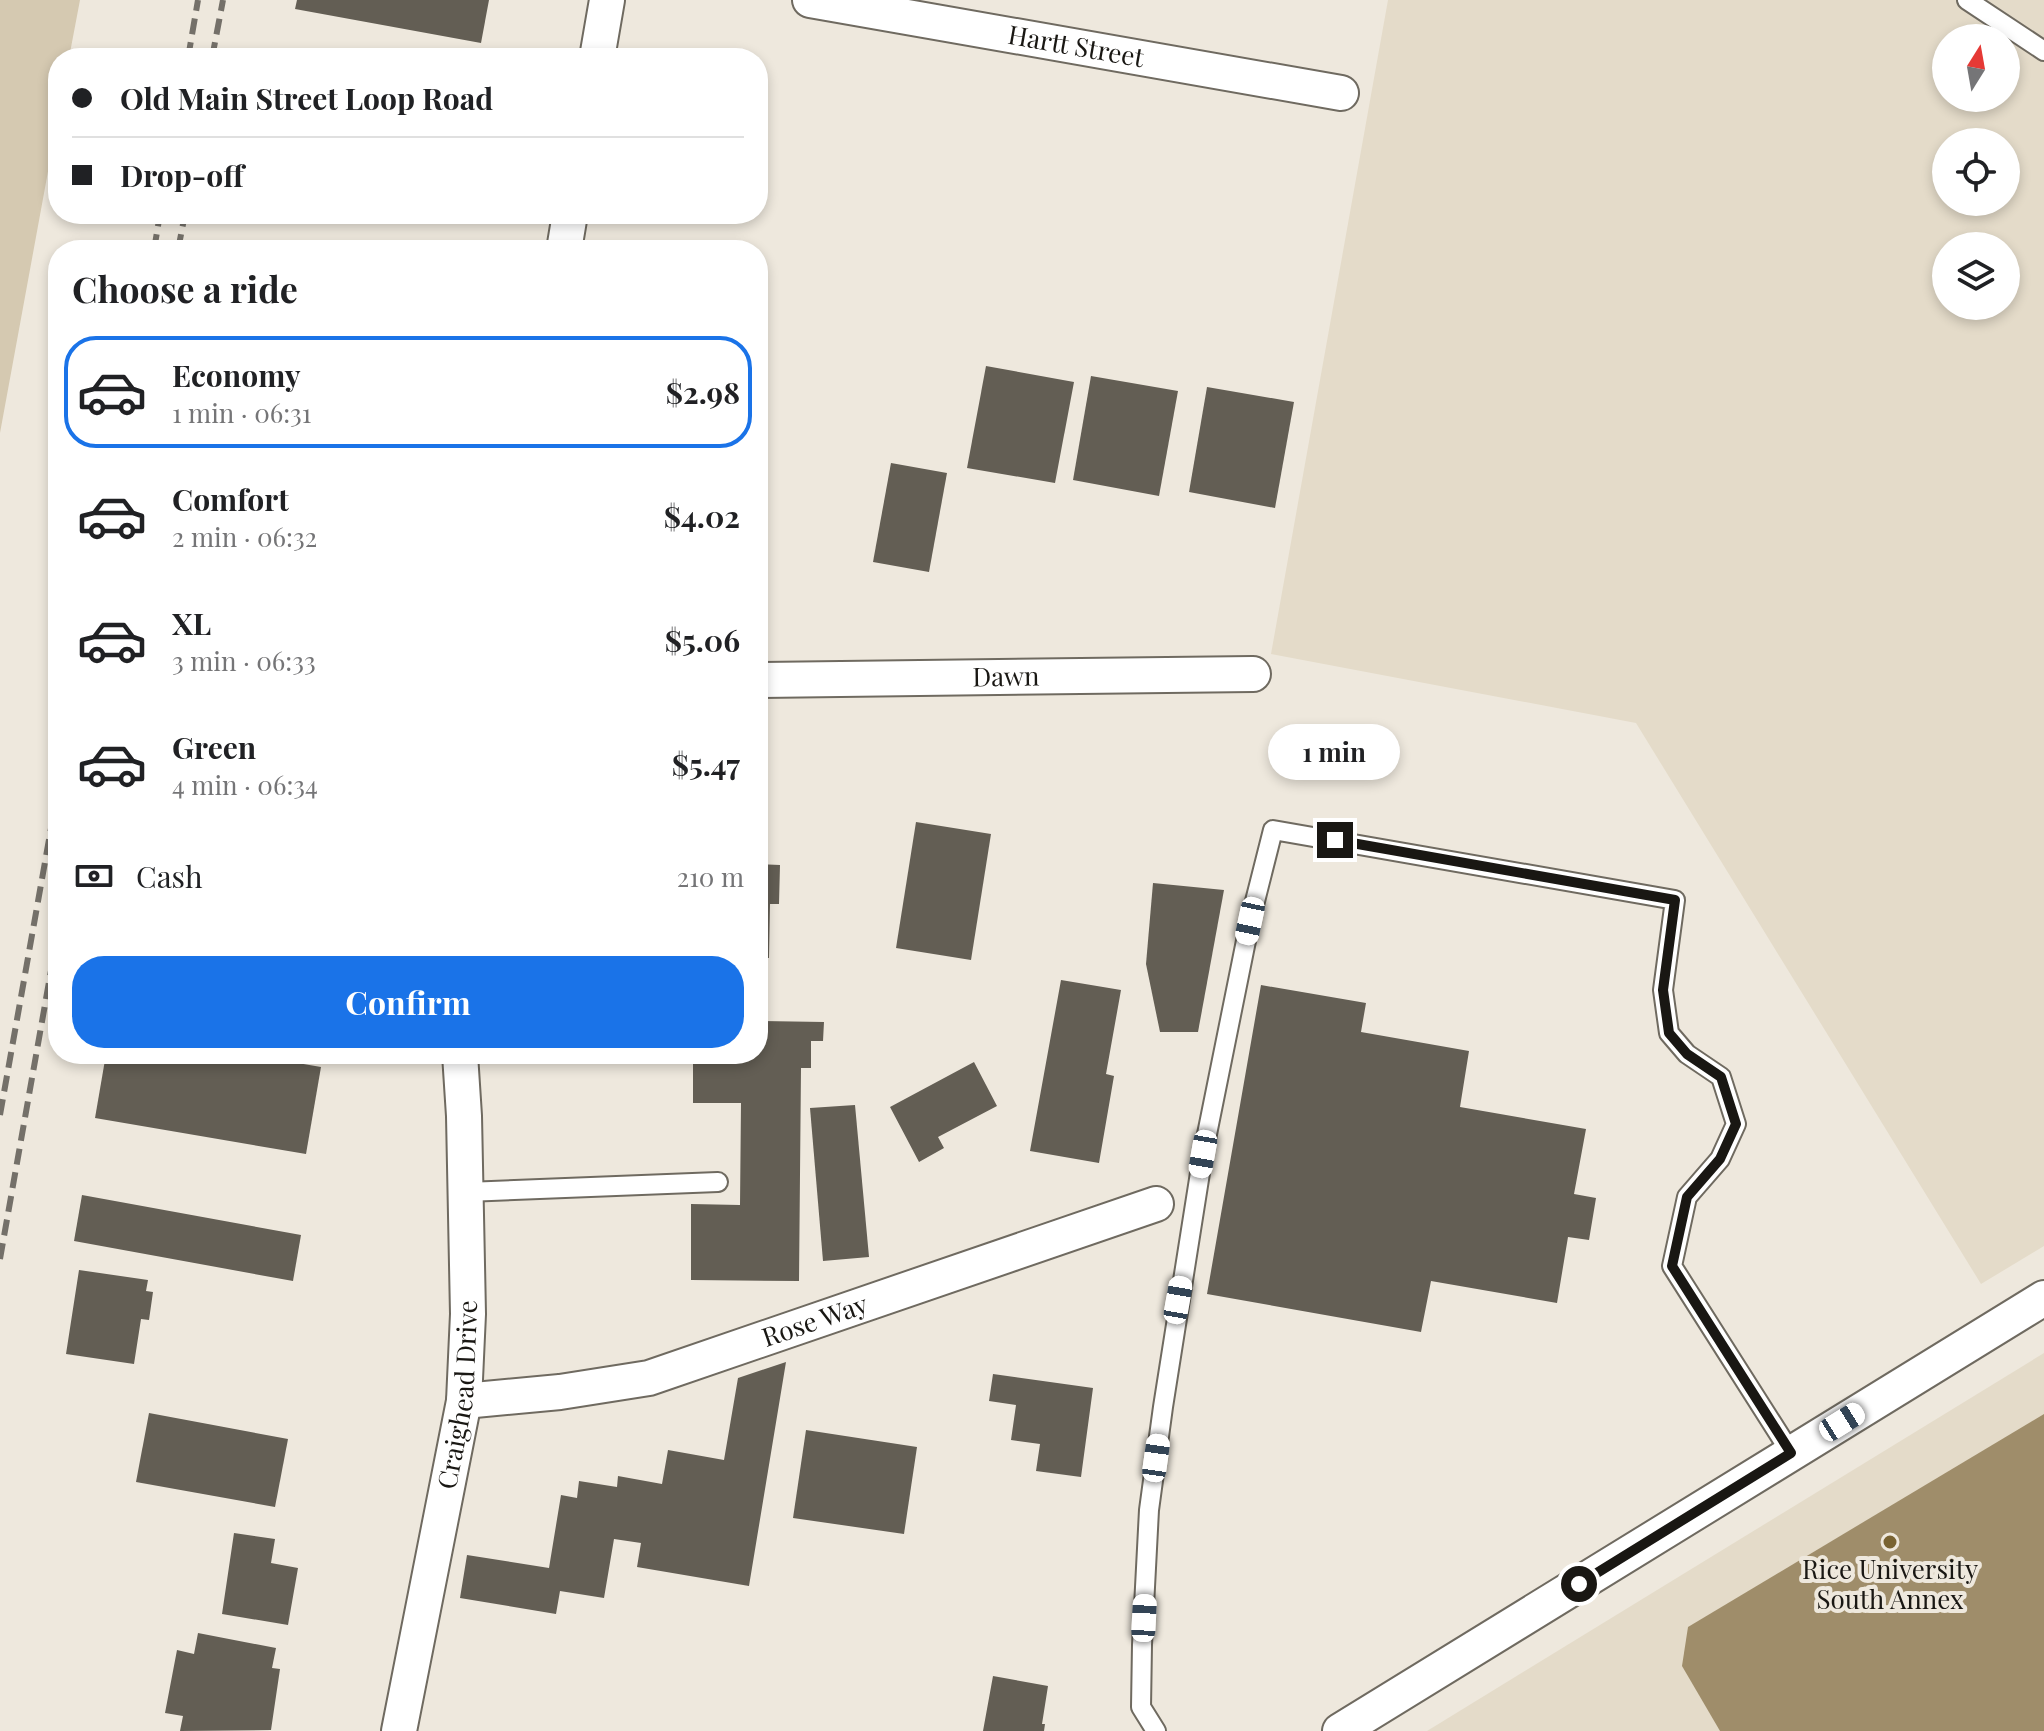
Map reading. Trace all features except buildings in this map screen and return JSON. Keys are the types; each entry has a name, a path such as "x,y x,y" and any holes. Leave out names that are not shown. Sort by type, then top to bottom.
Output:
{"street":[{"path":"599,48 607,0"},
{"name":"Hartt Street","path":"810,0 1341,93"},
{"name":"Dawn","path":"768,680 1253,674"},
{"name":"Craighead Drive","path":"399,1731 464,1401 468,1314 460,1064"},
{"name":"Rose Way","path":"464,1401 560,1392 649,1378 1156,1204"},
{"path":"1340,1731 2044,1298"}],"lane":[{"path":"1967,0 2044,51"},
{"path":"1156,1731 1141,1707 1149,1510 1178,1300 1208,1126 1250,921 1273,830 1675,900 1663,990 1669,1033 1687,1054 1721,1077 1736,1124 1720,1159 1687,1197 1672,1266 1791,1453"},
{"path":"466,1192 718,1182"}],"shaded area":[{"path":"0,0 80,0 71,48 48,48 48,171 0,433"},
{"path":"1388,0 2044,0 2044,1246 1981,1284 1636,723 1271,654"},
{"name":"Rice University South Annex","path":"2044,1353 2044,1731 1427,1731"},
{"name":"Rice University South Annex","path":"2044,1414 2044,1731 1720,1731 1682,1666 1688,1627"}],"railway":[{"path":"190,48 198,0"},
{"path":"214,48 223,0"},
{"path":"156,240 158,224"},
{"path":"180,240 183,224"},
{"path":"0,1115 48,845"},
{"path":"0,1259 48,988"}],"place":[{"name":"Rice University South Annex","path":"1890,1542"}],"route":[{"path":"1335,840 1675,900 1663,990 1669,1033 1687,1054 1721,1077 1736,1124 1720,1159 1687,1197 1672,1266 1791,1453 1579,1584"}]}
